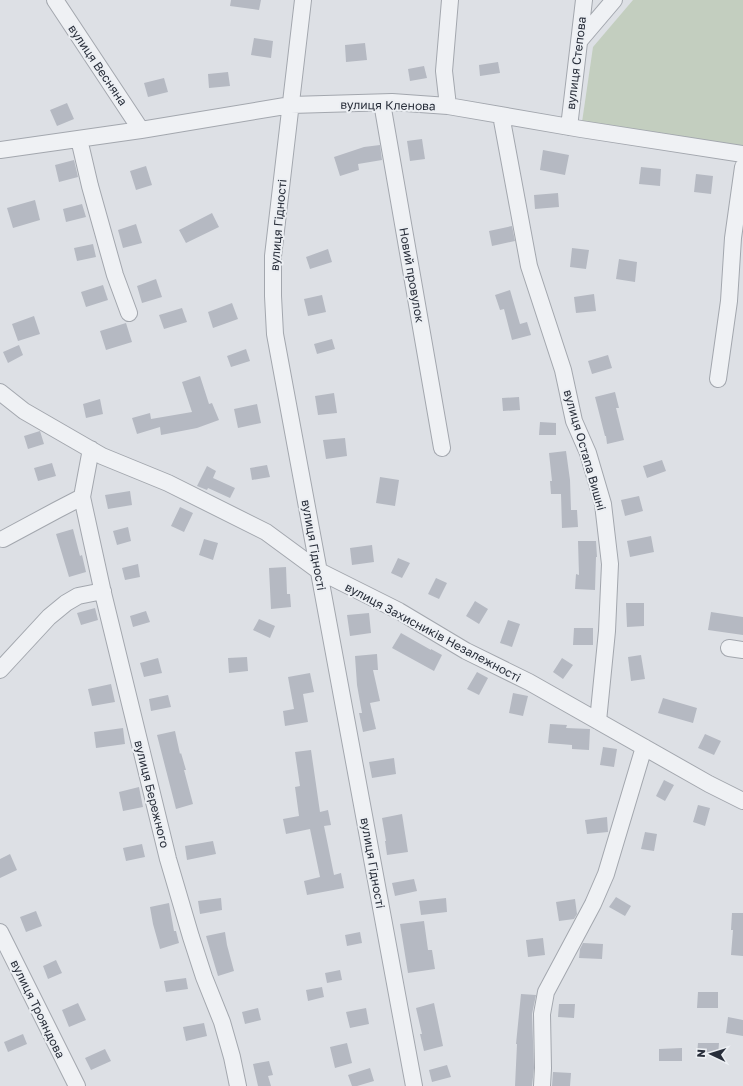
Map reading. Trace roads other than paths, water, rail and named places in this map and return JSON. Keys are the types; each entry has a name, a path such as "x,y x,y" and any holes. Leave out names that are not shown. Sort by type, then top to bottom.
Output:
{"street":[{"name":"вулиця Весняна","path":"55,0 141,130"},
{"name":"вулиця Гідності","path":"303,0 273,256 273,296 276,334 414,1086"},
{"path":"448,106 444,71 450,0"},
{"name":"вулиця Степова","path":"569,127 584,0"},
{"path":"580,40 614,0"},
{"name":"вулиця Кленова","path":"0,150 141,130 291,105 392,102 448,106 569,127 743,154"},
{"name":"Новий провулок","path":"382,103 442,448"},
{"name":"вулиця Остапа Вишні","path":"501,115 529,266 563,370 574,421 588,453 602,504 610,564 607,631 598,721"},
{"path":"79,139 90,186 115,275 129,313"},
{"path":"718,379 729,301 733,238 743,167"},
{"name":"вулиця Захисників Незалежності","path":"0,392 24,411 102,456 168,483 266,532 319,571 399,611 466,651 529,682 743,801"},
{"name":"вулиця Бережного","path":"91,449 82,497 103,591 168,860 204,977 224,1029 238,1086"},
{"path":"3,539 82,497"},
{"path":"0,670 49,617 66,602 78,596 103,591"},
{"path":"542,1086 542,1014 546,992 593,904 603,880 644,747"},
{"name":"вулиця Трояндова","path":"0,932 77,1086"}]}
